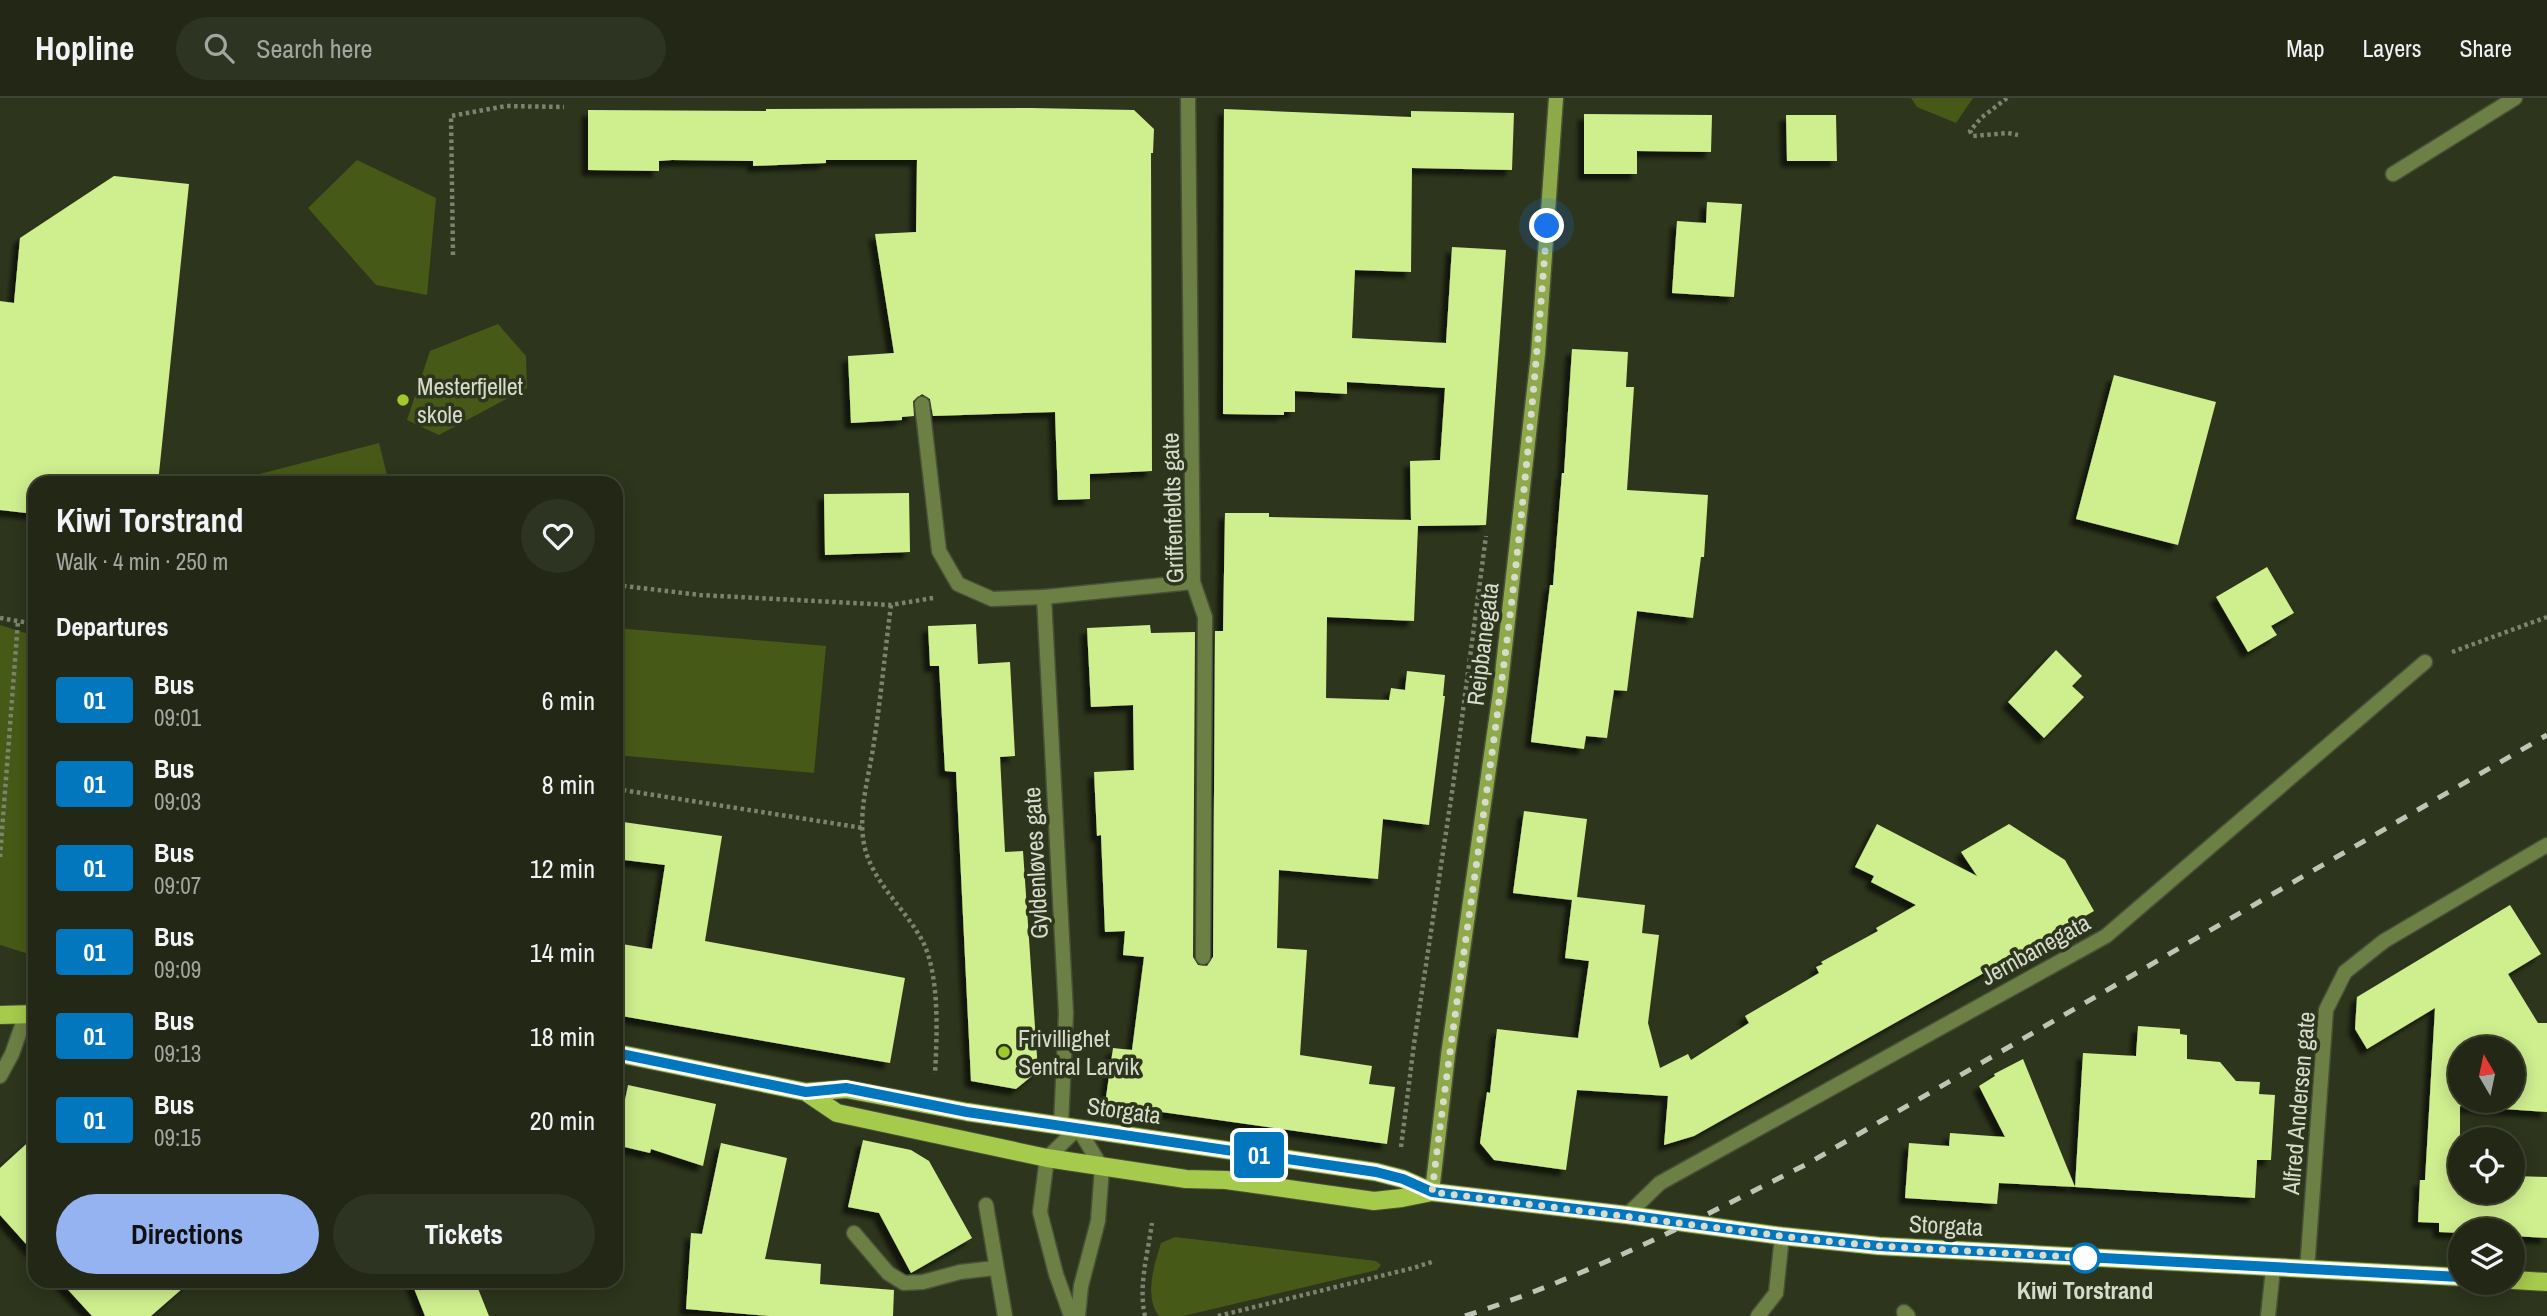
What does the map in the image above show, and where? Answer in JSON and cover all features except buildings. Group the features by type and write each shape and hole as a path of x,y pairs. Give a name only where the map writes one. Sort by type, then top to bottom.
{"main road":[{"name":"Reipbanegata","path":"1432,1192 1448,1055 1500,692 1538,354 1556,98"},
{"path":"0,1001 28,1013"},
{"path":"0,1015 28,1014"},
{"name":"Storgata","path":"623,1054 806,1092 846,1088 967,1112 1376,1172 1403,1179 1432,1192 1782,1236 1888,1247 2448,1276"},
{"name":"Storgata","path":"806,1092 837,1113 1102,1168 1186,1179 1258,1184 1374,1201 1432,1192"},
{"path":"2525,1281 2547,1282"}],"street":[{"name":"Griffenfeldts gate","path":"1188,98 1193,582 1205,617 1203,957"},
{"path":"2393,174 2515,98"},
{"path":"922,404 939,551 958,584 992,599 1044,597 1193,582"},
{"name":"Gyldenløves gate","path":"1044,597 1066,1013 1064,1100 1070,1127"},
{"name":"Jernbanegata","path":"1627,1215 1660,1183 2106,936 2425,662"},
{"name":"Alfred Andersen gate","path":"2307,1270 2326,1010 2345,972 2384,941 2547,845"},
{"path":"0,1076 28,1020"},
{"path":"1071,1316 1040,1212 1047,1157 1070,1127 1102,1168 1098,1221 1081,1286 1078,1316"},
{"path":"986,1205 1005,1316"},
{"path":"854,1233 888,1273 904,1283 923,1282 960,1272 995,1268"},
{"path":"1758,1316 1776,1293 1782,1236"},
{"path":"2269,1316 2273,1269"}],"path":[{"path":"2007,98 1981,118 1970,131 1973,136 2008,133 2018,135"},
{"path":"453,255 451,116 506,106 564,107"},
{"path":"1401,1148 1452,786 1483,540 1491,527"},
{"path":"623,586 700,595 891,605 933,598 958,584"},
{"path":"891,605 874,744 863,808 863,828 867,857 923,943 933,978 937,1024 935,1081"},
{"path":"2425,662 2547,617"},
{"path":"0,618 28,623"},
{"path":"0,857 18,621"},
{"path":"623,790 863,828"},
{"path":"1145,1316 1142,1305 1143,1280 1152,1223"},
{"path":"1218,1316 1435,1261"}],"green space":[{"path":"1911,98 1973,98 1956,123 1917,107"},
{"path":"357,160 436,198 427,295 376,285 308,208"},
{"path":"498,324 526,356 527,388 439,435 407,420 430,351"},
{"path":"379,443 387,476 252,476"},
{"path":"0,625 28,634 28,954 0,945"},
{"path":"623,629 826,646 814,773 623,756"},
{"path":"1175,1237 1376,1261 1381,1265 1377,1270 1183,1316 1159,1316 1152,1300 1153,1271 1161,1243"}],"railway":[{"path":"1465,1316 1596,1266 1807,1164 2547,735"}],"bus line":[{"name":"01","path":"623,1054 806,1092 846,1088 967,1112 1376,1172 1403,1179 1432,1192 1498,1202 1879,1246 2448,1276"}],"place":[{"name":"Mesterfjellet skole","path":"403,400"},
{"name":"Frivillighet Sentral Larvik","path":"1004,1052"},
{"name":"Kiwi Torstrand","path":"2085,1258"}],"route":[{"path":"1547,226 1538,354 1500,692 1448,1055 1432,1192 1806,1239 1879,1246 2090,1258 2085,1258"}]}
